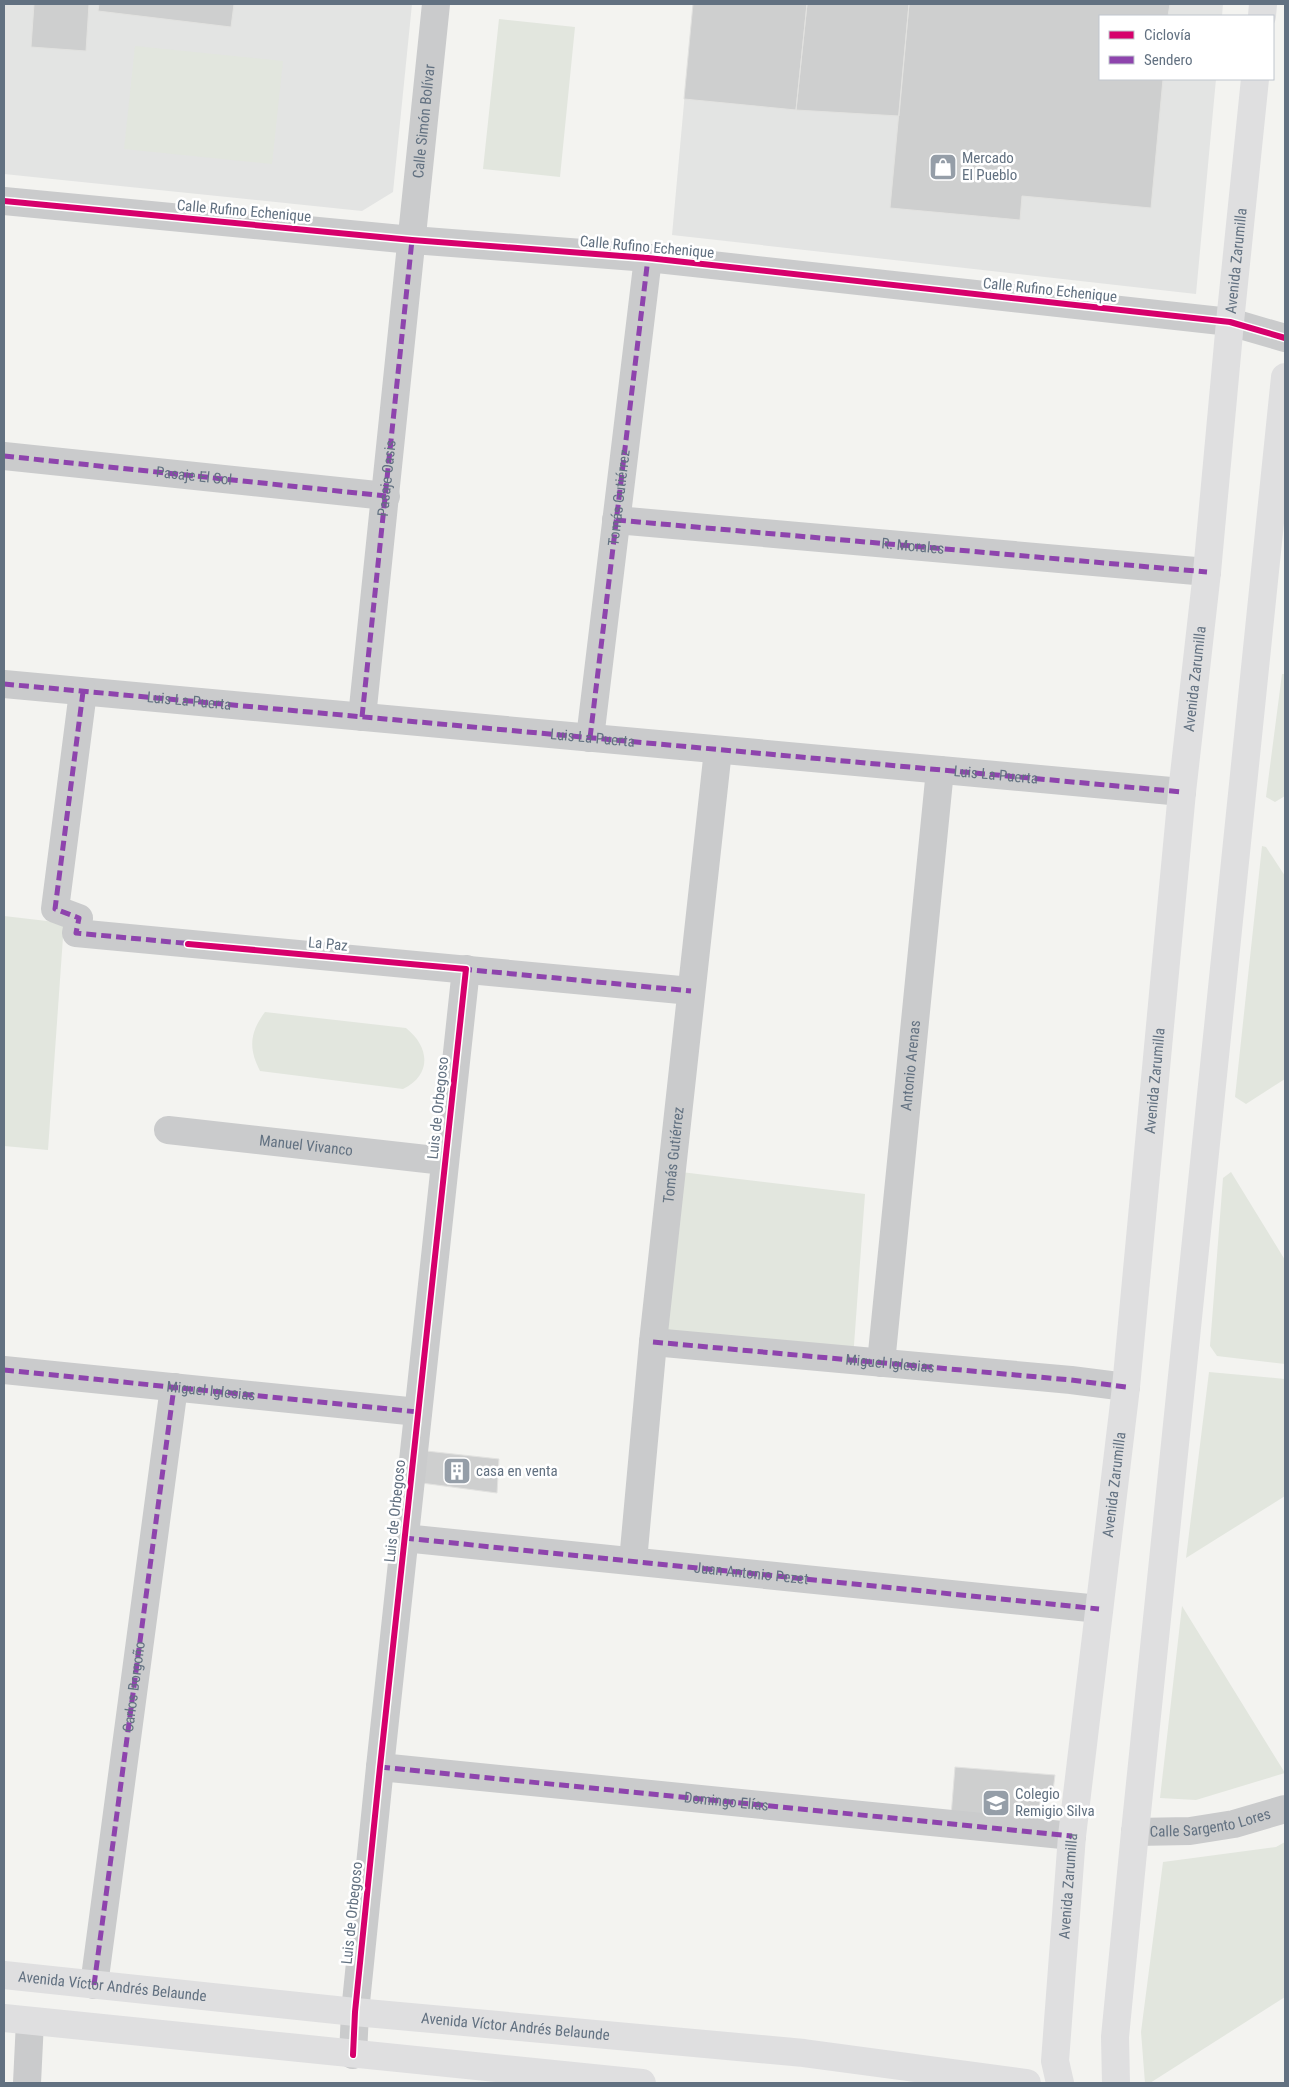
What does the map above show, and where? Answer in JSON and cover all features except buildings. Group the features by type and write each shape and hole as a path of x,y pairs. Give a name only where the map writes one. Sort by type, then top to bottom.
{"main road":[{"name":"Avenida Zarumilla","path":"1060,2083 1055,2061 1072,1836 1126,1387 1182,792 1207,572 1255,80"},
{"path":"1116,2083 1115,2037 1134,1832 1285,377"},
{"name":"Avenida Víctor Andrés Belaunde","path":"4,1975 355,2012 804,2053 1026,2083"},
{"path":"4,2018 600,2081 642,2083"}],"street":[{"name":"Calle Simón Bolívar","path":"412,240 436,4"},
{"name":"Calle Rufino Echenique","path":"4,201 412,240 648,258 1230,322 1285,338"},
{"name":"Pasaje Oasis","path":"362,717 412,240"},
{"name":"Tomás Gutiérrez","path":"590,738 648,258"},
{"name":"Pasaje El Sol","path":"4,456 386,496"},
{"name":"R. Morales","path":"616,520 1207,572"},
{"name":"Luis La Puerta","path":"4,684 1182,792"},
{"name":"La Paz","path":"83,692 54,909 79,918 76,933 691,991"},
{"name":"Tomás Gutiérrez","path":"632,1562 653,1342 718,750"},
{"name":"Antonio Arenas","path":"881,1363 940,770"},
{"name":"Luis de Orbegoso","path":"353,2055 355,2012 380,1767 466,969"},
{"name":"Manuel Vivanco","path":"168,1130 444,1161"},
{"name":"Miguel Iglesias","path":"653,1342 1071,1380 1126,1387"},
{"name":"Miguel Iglesias","path":"4,1370 418,1412"},
{"name":"Carlos Borgoño","path":"94,1985 174,1387"},
{"name":"Juan Antonio Pezet","path":"404,1538 1099,1609"},
{"name":"Domingo Elías","path":"380,1767 1072,1836"},
{"name":"Calle Sargento Lores","path":"1134,1832 1190,1831 1234,1824 1285,1809"},
{"path":"26,2083 30,2021"}],"shaded area":[{"path":"4,4 412,4 393,192 362,211 4,174"},
{"name":"Mercado El Pueblo","path":"693,4 1223,4 1222,15 1099,15 1099,80 1216,80 1196,294 672,235"},
{"path":"499,19 575,27 560,177 483,169"},
{"path":"135,46 283,61 272,164 124,149"},
{"path":"1282,674 1285,674 1285,796 1275,802 1266,797"},
{"path":"1262,846 1266,847 1285,876 1285,1079 1246,1104 1235,1097"},
{"path":"4,916 64,923 48,1150 4,1146"},
{"path":"265,1012 406,1028 420,1044 424,1060 423,1069 412,1083 403,1089 260,1071 256,1063 252,1040 256,1026"},
{"path":"681,1172 865,1194 853,1359 657,1336"},
{"path":"1231,1172 1285,1260 1285,1364 1217,1356 1210,1346 1223,1178"},
{"path":"1209,1372 1285,1379 1285,1496 1186,1558"},
{"path":"1182,1606 1285,1773 1196,1800 1160,1798"},
{"path":"1285,1842 1285,1997 1150,2083 1145,2083 1141,2032 1163,1862 1276,1847"}],"marked path":[{"path":"362,717 412,240"},
{"path":"590,738 648,258"},
{"path":"4,456 386,496"},
{"path":"616,520 1207,572"},
{"path":"4,684 1182,792"},
{"path":"83,692 55,909 79,918 76,933 193,944"},
{"path":"462,969 691,991"},
{"path":"653,1342 1071,1380 1126,1387"},
{"path":"4,1370 418,1412"},
{"path":"94,1985 174,1387"},
{"path":"404,1538 1099,1609"},
{"path":"380,1767 1072,1836"}],"cycle path":[{"path":"4,201 412,240 648,258 1230,322 1285,338"},
{"path":"188,944 466,969 380,1767 355,2012 353,2055"}],"place":[{"name":"Mercado El Pueblo","path":"943,167"},
{"name":"casa en venta","path":"457,1471"},
{"name":"Colegio Remigio Silva","path":"996,1803"}]}
